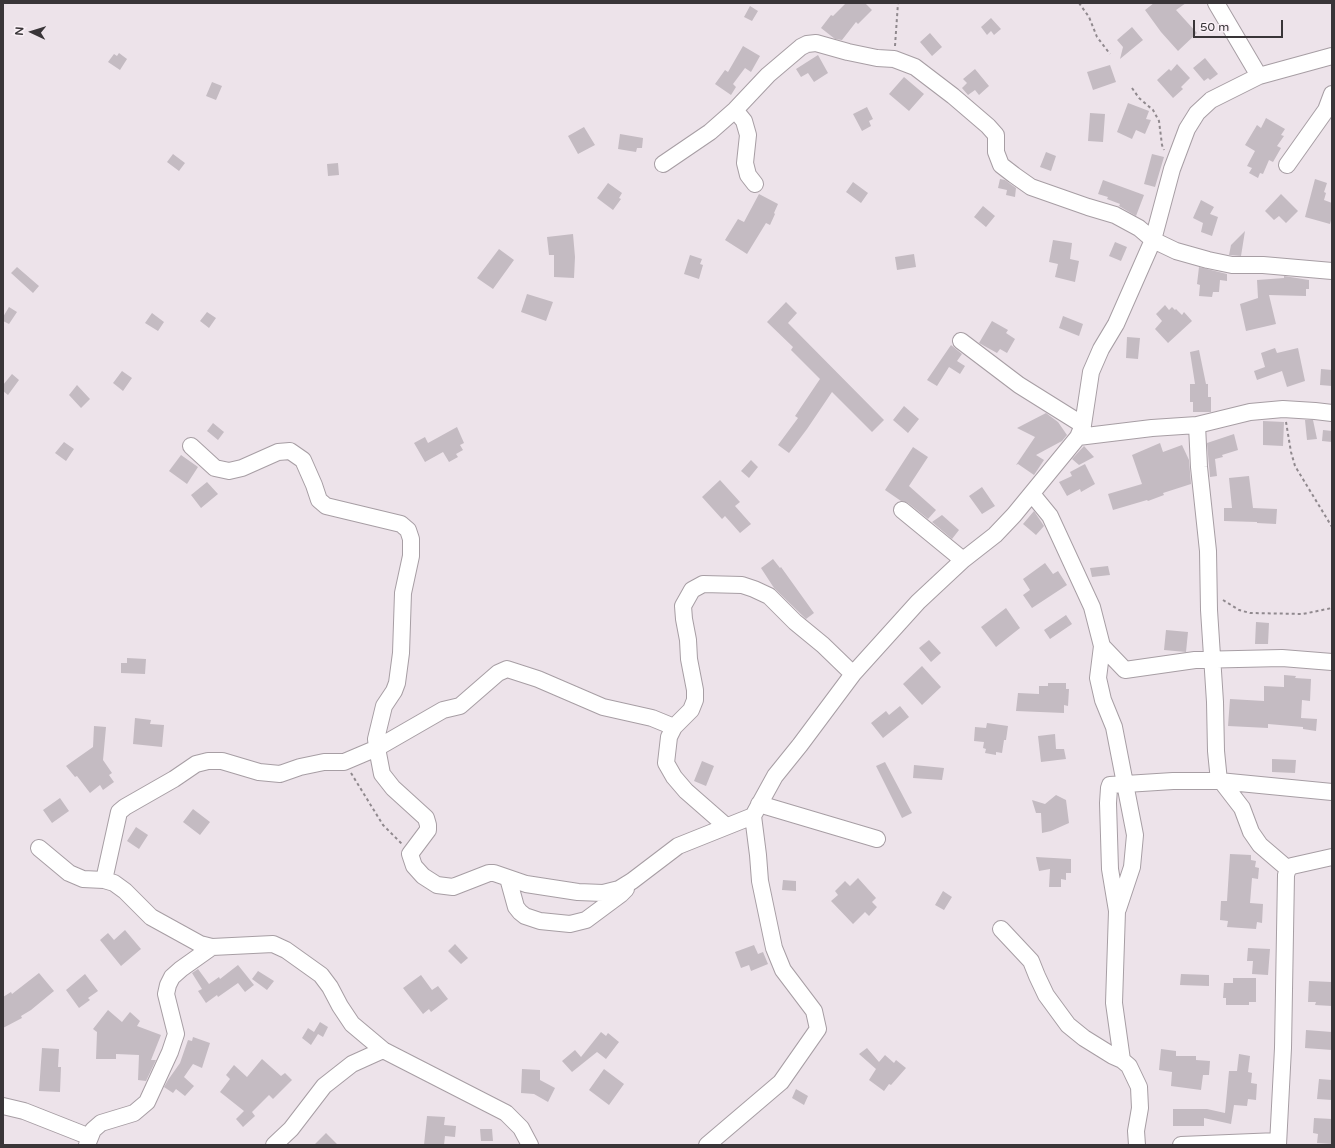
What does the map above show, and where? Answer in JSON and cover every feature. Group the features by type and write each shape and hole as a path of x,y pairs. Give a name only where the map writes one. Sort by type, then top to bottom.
{"street":[{"path":"1216,3 1259,76"},
{"path":"663,164 710,132 735,110 768,75 801,47 807,44 816,43 862,55 894,59 915,67 953,96 988,126 996,135 996,152 1001,165 1031,187 1115,215 1140,228 1153,240 1176,251 1208,260 1232,265 1263,265 1332,271"},
{"path":"707,1145 781,1082 818,1029 814,1011 783,970 774,948 760,881 756,810 775,776 853,674 918,602 963,560 994,535 1014,515 1081,431 1091,372 1101,349 1116,324 1153,240 1172,169 1187,129 1197,112 1211,100 1259,76 1332,56"},
{"path":"1288,165 1326,110 1332,94"},
{"path":"735,110 744,121 748,135 745,163 748,175 755,184"},
{"path":"961,341 1081,431 1197,425 1250,412 1283,409 1332,413"},
{"path":"1197,425 1199,467 1208,551 1208,592 1216,751 1221,782 1242,808 1251,832 1257,840 1288,869"},
{"path":"191,446 215,468 229,471 242,468 278,452 290,452 303,460 319,500 326,506 401,524 408,530 411,539 411,556 402,593 400,654 397,683 394,691 384,706 376,739 382,774 393,788 426,818 428,830 410,854 414,866 423,876 437,885 454,887 489,873 494,873 526,884 578,892 603,893 619,889 632,881 678,846 726,826 756,810 877,839"},
{"path":"1032,494 1050,516 1092,607 1102,646 1098,678 1103,700 1114,727 1135,835 1132,867 1117,911"},
{"path":"902,510 963,560"},
{"path":"726,826 686,791 674,777 666,763 669,737 674,727 691,710 695,700 695,690 689,659 683,606 692,590 703,584 742,585 769,596 795,622 823,644 853,674"},
{"path":"1102,646 1125,670"},
{"path":"1098,678 1125,670 1195,660 1282,658 1332,662"},
{"path":"104,880 119,812 124,807 174,779 196,764 208,761 222,761 259,772 280,774 300,767 324,762 344,762 377,748 443,710 460,706 498,672 507,669 538,679 603,707 652,718 674,727"},
{"path":"1122,1060 1114,1003 1117,911 1110,868 1108,803 1110,785 1173,781 1221,782 1332,792"},
{"path":"39,848 68,873 83,879 104,880 114,883 125,891 151,917 200,944 212,947 273,944 286,950 321,975 352,1024 383,1050 506,1113 522,1128 530,1145"},
{"path":"1181,1145 1278,1143 1283,1048 1286,875 1288,869 1292,866 1332,857"},
{"path":"508,878 516,907 520,912 540,921 570,924 586,920 621,894 632,881"},
{"path":"1001,929 1031,960 1046,995 1068,1025 1089,1041 1122,1060 1129,1066 1139,1087 1140,1108 1136,1131 1137,1145"},
{"path":"3,1106 24,1111 88,1141 93,1130 101,1123 134,1113 148,1102 170,1052 176,1034 166,994 172,977 212,947"},
{"path":"274,1145 291,1129 324,1086 352,1064 383,1050"}],"path":[{"path":"894,59 898,3"},
{"path":"1079,3 1089,17 1097,37 1110,54"},
{"path":"1132,88 1139,98 1153,110 1159,122 1162,145 1172,169"},
{"path":"1283,409 1296,466 1332,527"},
{"path":"1208,592 1239,610 1250,612 1303,614 1332,608"},
{"path":"344,762 383,825 410,854"}],"building":[{"path":"846,3 865,3 872,10 858,24 856,22 842,40 835,39 821,28 831,15 833,16"},
{"path":"1154,3 1186,3 1176,10 1197,33 1178,51 1161,32 1145,10"},
{"path":"750,6 758,11 752,21 744,17"},
{"path":"991,18 1001,29 994,35 991,31 987,35 981,27"},
{"path":"1132,27 1143,40 1120,59 1123,47 1117,40"},
{"path":"930,33 942,47 932,56 920,42"},
{"path":"743,46 760,56 751,72 745,68 733,84 736,87 731,95 715,84 725,70 728,72"},
{"path":"119,53 127,59 120,70 108,62 114,54 117,56"},
{"path":"818,55 828,73 814,82 808,73 801,77 796,69"},
{"path":"1205,58 1218,74 1210,80 1208,78 1204,81 1193,68"},
{"path":"1177,64 1190,78 1181,87 1183,89 1173,98 1157,80 1169,69 1171,71"},
{"path":"1110,65 1116,82 1093,90 1087,72"},
{"path":"975,69 989,86 979,95 975,90 968,95 962,88 967,83 963,79"},
{"path":"904,77 924,94 909,111 889,94"},
{"path":"212,82 222,86 216,100 206,96"},
{"path":"1128,103 1149,111 1146,119 1151,120 1145,134 1136,130 1132,139 1117,132"},
{"path":"867,107 873,119 869,121 871,126 862,131 853,114"},
{"path":"1090,113 1105,114 1103,142 1088,141"},
{"path":"1266,118 1285,129 1281,135 1284,136 1277,146 1281,148 1273,162 1269,160 1263,174 1260,173 1258,178 1249,173 1252,168 1247,166 1255,151 1245,145 1257,125 1261,128"},
{"path":"584,127 595,145 578,154 568,136"},
{"path":"620,134 643,138 642,148 637,148 636,152 618,149"},
{"path":"1046,152 1056,156 1051,171 1040,167"},
{"path":"173,154 185,163 179,171 167,162"},
{"path":"1152,154 1164,157 1155,187 1144,184"},
{"path":"338,163 339,175 328,176 327,164"},
{"path":"1000,179 1005,180 1016,188 1015,197 1006,195 1007,190 998,188"},
{"path":"1315,179 1327,183 1324,192 1326,193 1324,200 1332,203 1332,217 1330,224 1305,217"},
{"path":"1103,180 1144,195 1136,216 1119,206 1120,204 1107,199 1108,197 1098,194"},
{"path":"853,182 868,193 861,203 846,192"},
{"path":"608,183 622,193 619,198 621,199 613,210 597,198"},
{"path":"759,194 778,204 770,225 766,223 747,254 725,240 738,219 744,222"},
{"path":"1281,194 1298,211 1286,223 1279,216 1274,220 1265,211"},
{"path":"1201,200 1214,207 1210,214 1218,217 1212,236 1201,232 1203,223 1193,218"},
{"path":"983,206 995,216 986,227 974,217"},
{"path":"1245,231 1241,256 1229,255 1231,245"},
{"path":"573,234 575,257 574,278 554,277 554,255 549,255 547,237"},
{"path":"1053,240 1072,243 1070,259 1079,261 1075,282 1055,277 1058,264 1049,262"},
{"path":"1115,242 1127,247 1121,261 1109,256"},
{"path":"499,249 514,260 493,289 477,278"},
{"path":"914,254 916,267 897,270 895,257"},
{"path":"690,255 702,259 700,264 703,265 699,279 684,274"},
{"path":"17,267 39,286 33,293 11,273"},
{"path":"1199,267 1227,274 1227,281 1220,280 1219,292 1213,292 1212,297 1199,296 1200,285 1197,284"},
{"path":"1284,276 1309,280 1309,289 1306,289 1306,296 1269,295 1276,324 1246,331 1240,304 1258,298 1257,280 1284,278"},
{"path":"527,294 553,302 546,321 521,312"},
{"path":"786,302 797,313 788,323 884,420 872,432 832,392 789,453 778,445 798,418 795,416 820,379 791,350 793,347 767,322"},
{"path":"1165,305 1169,310 1172,307 1182,315 1184,312 1192,321 1168,343 1155,329 1162,321 1156,314"},
{"path":"9,307 17,312 9,324 3,321 3,317"},
{"path":"207,312 216,318 209,328 200,321"},
{"path":"152,313 164,322 158,331 145,323"},
{"path":"1063,316 1083,324 1079,336 1059,328"},
{"path":"992,321 1008,330 1006,333 1015,339 1007,353 1000,349 997,353 979,343"},
{"path":"1127,337 1140,338 1138,359 1126,358"},
{"path":"951,345 962,354 957,361 965,366 960,374 949,367 937,386 927,380"},
{"path":"1275,348 1277,353 1298,348 1305,381 1287,387 1282,371 1257,380 1254,371 1265,367 1261,353"},
{"path":"1199,350 1206,384 1208,384 1208,397 1211,397 1211,412 1193,412 1193,402 1190,402 1190,384 1195,384 1190,352"},
{"path":"1321,369 1332,370 1332,386 1320,385"},
{"path":"122,371 132,378 123,391 113,383"},
{"path":"12,374 19,380 8,395 3,391 3,385"},
{"path":"77,385 90,399 81,408 69,395"},
{"path":"904,406 919,419 908,433 893,420"},
{"path":"1046,413 1058,422 1067,435 1062,441 1036,455 1044,460 1034,475 1018,464 1016,465 1035,437 1017,428"},
{"path":"1305,420 1313,420 1317,439 1307,440"},
{"path":"1263,421 1284,422 1283,446 1263,445"},
{"path":"213,423 224,432 218,440 207,431"},
{"path":"457,427 464,443 460,445 463,450 456,454 458,457 449,462 443,452 425,462 414,443 425,437 428,443"},
{"path":"1323,430 1332,431 1332,442 1322,441"},
{"path":"1234,434 1238,450 1215,459 1217,476 1210,477 1207,443"},
{"path":"64,442 74,449 66,461 55,453"},
{"path":"1160,443 1163,452 1182,445 1189,460 1191,484 1163,493 1164,495 1148,501 1147,500 1113,510 1108,494 1142,484 1132,455"},
{"path":"1084,446 1094,457 1079,465 1072,459"},
{"path":"913,447 928,457 909,486 936,510 928,519 908,503 901,501 885,490"},
{"path":"181,455 198,467 187,484 169,471"},
{"path":"751,460 758,467 749,478 741,471"},
{"path":"1085,464 1095,484 1081,492 1080,489 1067,496 1059,482 1072,476 1070,472"},
{"path":"1249,476 1253,508 1277,509 1276,524 1224,521 1224,508 1232,508 1229,478"},
{"path":"720,480 740,502 735,506 751,524 740,533 725,516 722,519 702,497"},
{"path":"207,482 218,494 201,508 191,495"},
{"path":"982,487 995,506 982,514 969,496"},
{"path":"1034,511 1044,526 1036,535 1023,524"},
{"path":"942,515 959,530 952,539 932,522"},
{"path":"773,559 780,568 781,567 814,613 806,619 774,588 761,568"},
{"path":"1045,563 1053,574 1058,571 1067,585 1032,608 1023,595 1030,590 1023,579"},
{"path":"1108,566 1110,575 1092,577 1090,568"},
{"path":"1006,608 1020,628 996,647 981,627"},
{"path":"1066,615 1072,624 1050,639 1044,630"},
{"path":"1256,622 1269,623 1268,644 1255,644"},
{"path":"1166,630 1188,632 1186,652 1164,650"},
{"path":"929,640 941,653 931,662 919,648"},
{"path":"127,658 146,659 145,674 121,673 121,663 127,663"},
{"path":"922,666 941,687 922,705 903,684"},
{"path":"1284,675 1296,676 1295,678 1311,679 1310,701 1302,700 1301,718 1317,719 1316,731 1303,729 1303,727 1268,724 1268,728 1228,726 1230,699 1264,701 1264,686 1284,687"},
{"path":"1048,683 1066,683 1066,689 1069,689 1068,706 1064,705 1064,713 1016,711 1018,693 1039,694 1039,686 1048,686"},
{"path":"900,706 909,717 883,738 871,723 886,711 889,715"},
{"path":"135,718 151,720 150,724 164,725 162,747 133,744"},
{"path":"987,723 1008,726 1002,753 996,752 996,755 985,753 986,749 983,748 984,742 974,741 975,727 986,728"},
{"path":"94,726 106,727 103,760 112,773 109,775 114,782 103,790 100,785 90,793 77,776 75,777 66,766 93,747"},
{"path":"1055,734 1056,749 1064,749 1066,759 1041,762 1038,736"},
{"path":"1272,759 1296,760 1295,773 1272,772"},
{"path":"702,761 714,766 706,786 694,781"},
{"path":"885,762 912,813 902,818 876,766"},
{"path":"914,765 944,768 942,780 913,778"},
{"path":"1056,795 1066,800 1069,823 1051,831 1042,833 1041,813 1036,813 1032,800 1045,804"},
{"path":"60,798 69,811 52,823 43,810"},
{"path":"193,809 210,822 200,835 183,822"},
{"path":"136,827 148,835 139,849 127,841"},
{"path":"1230,854 1251,855 1251,860 1256,861 1255,867 1259,868 1258,879 1252,878 1250,903 1263,904 1262,923 1257,922 1256,929 1227,927 1228,921 1220,920 1221,901 1227,901"},
{"path":"1036,857 1071,859 1071,873 1066,873 1066,880 1061,879 1061,887 1049,887 1050,869 1039,871"},
{"path":"858,878 876,898 872,902 877,907 869,916 865,912 853,924 831,901 838,895 835,891 845,881 850,886"},
{"path":"783,880 796,881 796,891 782,890"},
{"path":"943,891 952,897 944,910 935,905"},
{"path":"125,930 141,949 121,966 100,940 108,933 114,940"},
{"path":"455,944 468,958 461,964 448,951"},
{"path":"754,945 758,954 763,952 768,964 751,971 749,965 741,968 735,952"},
{"path":"1248,948 1270,949 1268,975 1252,974 1253,961 1247,961"},
{"path":"238,965 254,985 245,992 238,983 218,997 217,995 206,1003 198,991 202,989 192,973 198,969 209,984 219,977 220,979"},
{"path":"258,971 274,981 267,990 252,979"},
{"path":"39,973 54,991 31,1010 21,1016 22,1018 3,1028 3,997 11,992 12,994"},
{"path":"85,974 98,991 88,998 90,1000 79,1008 66,990"},
{"path":"1181,974 1209,975 1209,986 1180,985"},
{"path":"421,975 432,990 438,986 448,999 431,1012 429,1009 423,1014 403,988"},
{"path":"1233,978 1256,978 1256,1002 1249,1002 1249,1005 1226,1005 1226,998 1223,998 1224,983 1233,983"},
{"path":"1309,981 1332,982 1332,1006 1315,1005 1316,1002 1308,1002"},
{"path":"108,1010 122,1022 130,1012 140,1021 137,1026 161,1035 151,1060 156,1060 146,1081 138,1080 139,1055 116,1054 116,1059 96,1059 97,1032 93,1029"},
{"path":"320,1022 328,1027 323,1037 318,1034 311,1045 302,1038 308,1028 314,1032"},
{"path":"1306,1030 1332,1032 1332,1050 1305,1048"},
{"path":"601,1032 606,1036 608,1033 619,1042 606,1059 597,1052 572,1072 562,1061 575,1050 581,1057"},
{"path":"193,1037 210,1043 202,1068 193,1064 184,1077 194,1086 185,1096 176,1089 173,1093 164,1087 180,1063 188,1040 192,1041"},
{"path":"42,1048 59,1049 58,1067 61,1067 60,1092 39,1091"},
{"path":"867,1048 879,1062 885,1055 894,1063 896,1060 906,1068 891,1085 889,1084 884,1091 869,1080 876,1069 859,1054"},
{"path":"1161,1049 1176,1051 1176,1056 1196,1056 1196,1060 1210,1061 1209,1075 1203,1075 1201,1090 1171,1086 1172,1072 1159,1070"},
{"path":"1239,1054 1250,1056 1248,1072 1252,1073 1251,1083 1257,1084 1256,1100 1248,1099 1247,1106 1234,1105 1231,1124 1204,1118 1204,1126 1173,1126 1173,1109 1207,1109 1225,1113 1229,1071 1237,1071"},
{"path":"262,1059 281,1076 285,1073 292,1080 273,1099 269,1095 252,1112 255,1116 243,1127 236,1119 244,1111 220,1092 230,1079 226,1075 234,1065 247,1077"},
{"path":"522,1069 540,1070 540,1080 555,1088 548,1102 534,1094 521,1093"},
{"path":"604,1069 624,1084 609,1105 589,1090"},
{"path":"1319,1079 1332,1080 1332,1100 1317,1099"},
{"path":"796,1089 808,1096 804,1105 792,1098"},
{"path":"427,1116 445,1117 444,1125 456,1126 455,1137 445,1136 444,1145 424,1145"},
{"path":"1314,1118 1332,1119 1332,1144 1317,1143 1318,1134 1313,1133"},
{"path":"480,1129 492,1129 493,1141 481,1141"},
{"path":"326,1133 338,1145 314,1145"}]}
